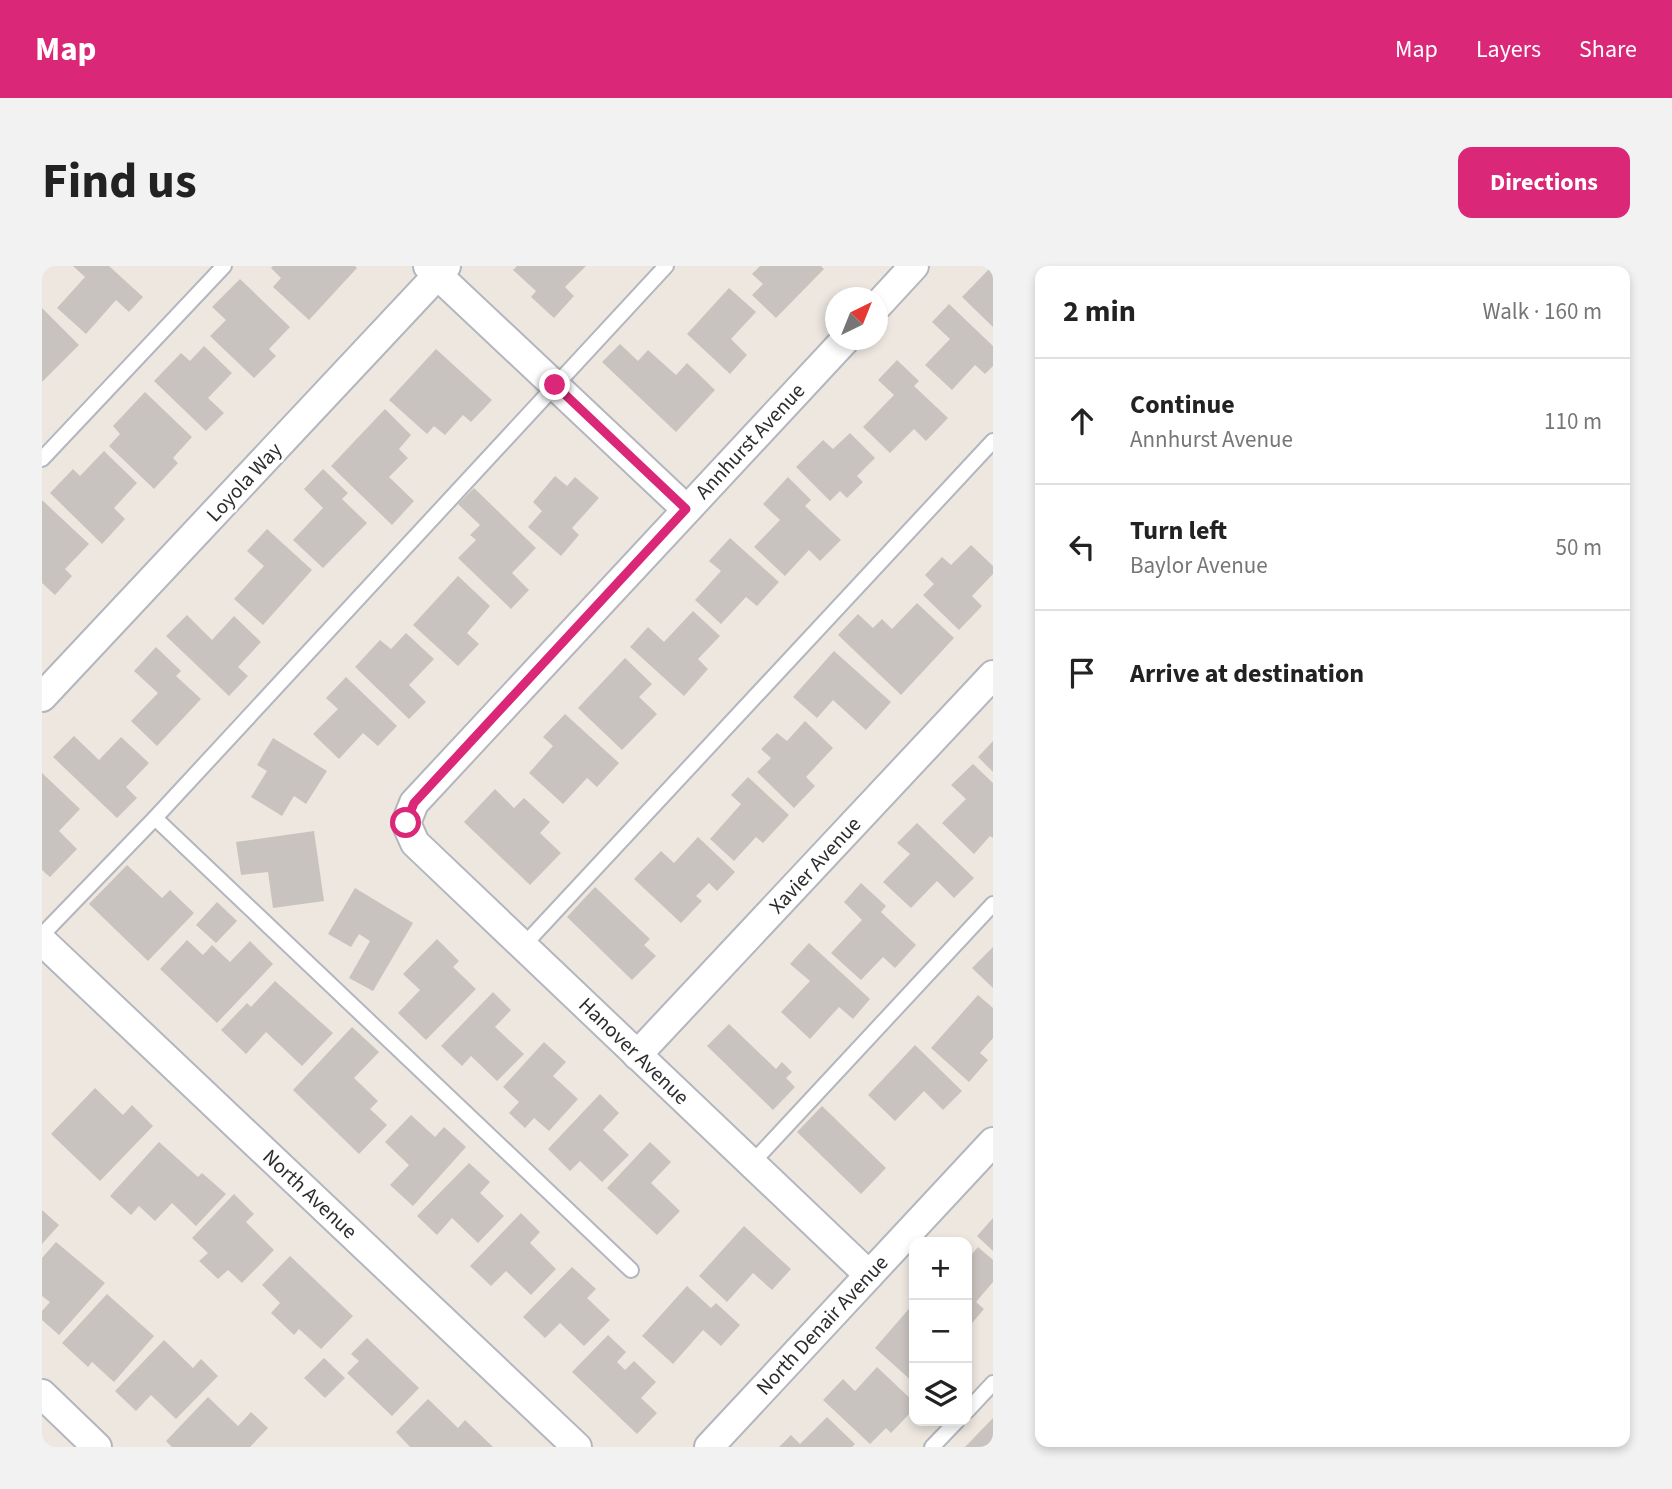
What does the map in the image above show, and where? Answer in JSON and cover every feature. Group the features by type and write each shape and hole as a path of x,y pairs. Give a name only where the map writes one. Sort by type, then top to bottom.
{"street":[{"path":"888,293 914,266"},
{"path":"437,269 686,509"},
{"name":"Loyola Way","path":"42,697 437,269"},
{"name":"Annhurst Avenue","path":"406,823 414,803 836,350"},
{"name":"Xavier Avenue","path":"637,1055 993,675"},
{"name":"Hanover Avenue","path":"406,823 415,844 869,1275"},
{"name":"North Avenue","path":"42,942 577,1447"},
{"name":"North Denair Avenue","path":"709,1447 993,1142"},
{"path":"42,1394 97,1447"}],"lane":[{"path":"42,459 224,266"},
{"path":"42,935 155,818 666,266"},
{"path":"523,946 993,441"},
{"path":"155,818 631,1270"},
{"path":"752,1163 993,904"},
{"path":"972,1406 993,1383"},
{"path":"932,1447 952,1426"}],"building":[{"path":"73,266 109,266 143,297 129,312 116,300 86,334 57,308 85,277"},
{"path":"517,266 586,266 565,287 574,296 554,318 531,297 536,291 513,270"},
{"path":"760,266 821,266 824,269 776,318 752,295 763,284 752,274"},
{"path":"993,266 993,327 962,297"},
{"path":"271,268 357,268 309,320 273,287 281,278"},
{"path":"240,279 290,327 269,349 276,356 254,378 210,336 226,320 212,307"},
{"path":"729,288 756,312 731,339 747,355 730,374 687,334"},
{"path":"949,304 993,346 993,366 985,374 975,365 952,390 925,365 950,339 932,322"},
{"path":"42,308 79,345 42,382"},
{"path":"620,344 638,361 648,350 676,375 687,363 715,390 676,432 602,362"},
{"path":"204,346 232,373 208,398 224,413 206,431 154,381 181,353 190,361"},
{"path":"436,349 492,400 471,422 463,415 445,435 434,426 427,434 389,400"},
{"path":"897,360 919,381 914,386 948,418 926,441 914,429 890,453 863,427 894,395 878,380"},
{"path":"145,392 192,437 173,458 178,463 154,489 109,446 120,434 113,426"},
{"path":"385,409 411,435 399,449 408,458 389,477 414,501 392,525 331,466"},
{"path":"850,433 875,458 857,476 863,482 847,498 840,491 830,501 796,467 823,440 833,449"},
{"path":"104,451 137,483 114,508 125,519 102,544 50,493 73,469 80,476"},
{"path":"323,469 348,493 342,499 367,523 323,568 293,540 323,508 304,489"},
{"path":"555,476 567,486 575,477 599,498 572,528 579,535 561,556 528,527 542,511 533,502"},
{"path":"788,477 811,500 805,506 841,540 820,561 809,550 785,576 754,547 780,520 763,504"},
{"path":"474,488 536,548 512,573 529,590 511,609 458,558 476,540 470,535 480,525 458,504"},
{"path":"42,500 89,544 65,569 72,576 55,595 42,583"},
{"path":"267,529 312,570 263,625 234,599 264,566 247,551"},
{"path":"730,538 779,582 757,606 746,597 721,624 695,600 721,571 709,561"},
{"path":"971,545 993,566 993,574 972,596 982,606 959,630 923,595 934,584 925,575 942,557 951,565"},
{"path":"458,576 490,606 467,633 479,644 458,666 413,625"},
{"path":"917,603 954,638 901,695 838,635 858,614 873,628 882,619 892,629"},
{"path":"693,611 720,636 698,659 708,669 684,696 630,647 648,627 664,642"},
{"path":"187,615 212,640 234,616 261,642 238,667 248,676 229,696 166,636"},
{"path":"406,633 434,659 409,685 426,702 409,719 355,667 380,640 391,649"},
{"path":"156,647 181,671 176,676 201,699 157,746 131,721 158,693 134,671"},
{"path":"834,651 891,702 866,730 833,700 817,718 793,697"},
{"path":"625,658 652,684 639,697 657,714 622,750 578,708"},
{"path":"346,677 397,726 378,746 363,733 339,759 313,734 338,709 326,698"},
{"path":"565,714 619,763 597,787 587,778 563,804 529,773 553,746 543,737"},
{"path":"805,721 833,748 806,777 815,786 794,808 757,772 771,758 761,749 777,733 787,741"},
{"path":"74,736 99,760 121,737 149,763 126,787 137,798 117,818 53,757"},
{"path":"273,738 327,771 306,804 294,796 282,816 251,797 267,771 257,765"},
{"path":"993,741 993,772 978,757"},
{"path":"973,764 993,783 993,838 990,836 974,854 942,823 966,799 951,785"},
{"path":"42,773 80,809 59,831 77,849 50,877 42,870"},
{"path":"748,777 789,815 763,843 756,837 734,861 710,839 741,804 731,795"},
{"path":"495,789 514,808 524,798 550,822 540,833 561,853 530,885 464,822"},
{"path":"917,823 974,878 954,898 937,881 911,908 883,882 910,854 897,843"},
{"path":"314,831 324,901 273,908 268,872 241,875 236,842"},
{"path":"698,837 735,872 717,891 709,883 696,896 702,901 681,923 634,879 661,851 674,863"},
{"path":"127,865 162,898 170,890 194,913 148,961 89,904"},
{"path":"861,883 886,906 881,912 916,945 895,968 883,957 861,980 831,953 862,920 844,902"},
{"path":"595,887 650,939 644,945 656,956 632,980 567,917"},
{"path":"355,888 413,923 373,991 349,978 370,941 359,934 351,947 328,934"},
{"path":"217,902 237,921 216,943 196,925"},
{"path":"437,939 459,961 453,967 476,989 426,1040 398,1013 420,990 403,974"},
{"path":"187,940 203,955 212,945 230,962 250,941 273,964 217,1023 160,969"},
{"path":"809,943 870,999 853,1019 839,1007 810,1039 781,1012 810,981 790,964"},
{"path":"993,947 993,988 972,968"},
{"path":"275,981 333,1033 302,1066 266,1032 246,1054 221,1030 247,1003 251,1007"},
{"path":"493,992 511,1010 495,1027 524,1054 497,1081 471,1056 462,1066 441,1046"},
{"path":"978,995 993,1008 993,1038 980,1053 988,1060 969,1082 931,1048"},
{"path":"729,1024 776,1069 782,1062 792,1072 786,1078 795,1087 773,1110 707,1046"},
{"path":"352,1027 379,1052 354,1078 378,1101 370,1109 387,1125 359,1154 293,1090"},
{"path":"544,1042 566,1062 553,1076 578,1099 549,1131 534,1118 525,1128 509,1113 519,1102 503,1087"},
{"path":"915,1045 962,1091 943,1110 924,1091 895,1121 868,1095"},
{"path":"95,1088 123,1115 132,1105 153,1126 100,1181 51,1134"},
{"path":"600,1094 619,1113 603,1130 629,1155 602,1182 580,1161 570,1171 548,1149"},
{"path":"822,1106 886,1168 861,1194 797,1132"},
{"path":"411,1115 435,1137 444,1127 466,1147 413,1206 390,1185 409,1165 385,1142"},
{"path":"159,1142 198,1177 202,1173 226,1194 196,1226 172,1203 155,1221 139,1206 131,1215 110,1196"},
{"path":"650,1142 671,1162 651,1183 680,1211 657,1235 607,1188"},
{"path":"469,1163 490,1182 480,1193 504,1216 478,1243 452,1218 437,1235 417,1216"},
{"path":"234,1194 254,1214 246,1222 274,1250 242,1283 228,1270 218,1279 199,1261 208,1253 192,1238"},
{"path":"42,1210 59,1225 42,1244"},
{"path":"521,1213 540,1232 530,1243 556,1269 531,1295 506,1271 491,1286 470,1266"},
{"path":"993,1218 993,1251 977,1236"},
{"path":"744,1226 791,1269 772,1290 753,1273 727,1302 699,1276"},
{"path":"56,1242 105,1283 59,1335 42,1320 42,1311 50,1302 42,1296 42,1258"},
{"path":"978,1247 993,1260 993,1282 976,1302 984,1309 972,1323 972,1300 972,1254"},
{"path":"290,1256 353,1316 321,1349 299,1329 294,1335 271,1313 280,1303 262,1285"},
{"path":"572,1267 596,1289 587,1298 610,1320 584,1346 560,1323 545,1338 523,1317"},
{"path":"687,1286 711,1308 716,1303 740,1325 721,1346 703,1330 673,1364 642,1336"},
{"path":"107,1294 154,1336 114,1382 92,1362 88,1367 62,1343"},
{"path":"909,1309 909,1379 875,1348"},
{"path":"608,1335 626,1352 617,1362 625,1370 634,1361 656,1382 641,1398 657,1413 637,1434 572,1372"},
{"path":"367,1338 419,1388 392,1416 347,1373 359,1361 351,1354"},
{"path":"164,1340 193,1368 201,1359 218,1376 176,1419 151,1395 136,1411 115,1391"},
{"path":"324,1358 345,1378 325,1398 304,1378"},
{"path":"877,1367 909,1397 909,1414 891,1433 886,1428 870,1444 823,1400 843,1379 855,1391"},
{"path":"208,1397 238,1426 251,1412 268,1428 250,1447 172,1447 166,1441"},
{"path":"428,1399 458,1428 465,1420 493,1447 410,1447 396,1432"},
{"path":"827,1417 855,1444 852,1447 779,1447 791,1435 800,1444"},
{"path":"993,1418 993,1447 965,1447"}],"route":[{"path":"406,823 408,812 414,803 686,509 555,385"}]}
